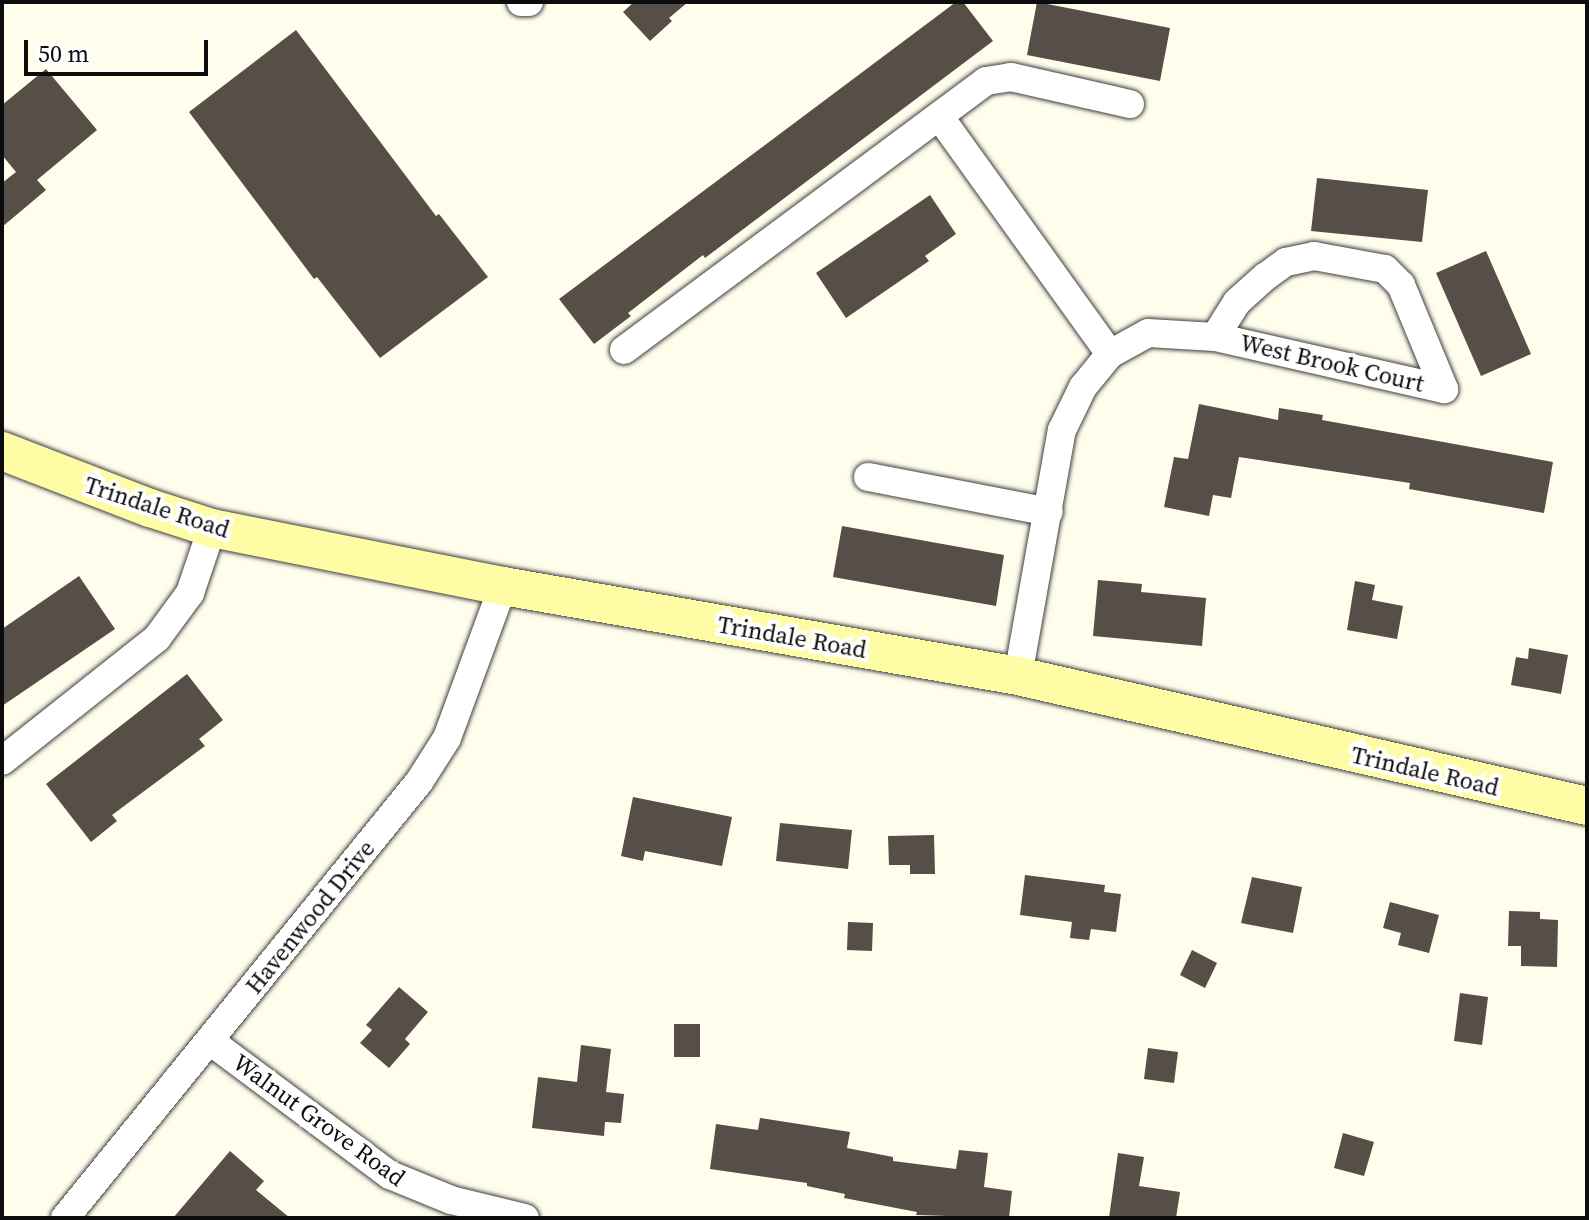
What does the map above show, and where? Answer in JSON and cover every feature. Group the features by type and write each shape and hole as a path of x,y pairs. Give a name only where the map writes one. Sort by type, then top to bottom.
{"main road":[{"name":"Trindale Road","path":"2,451 150,508 212,528 503,586 1018,676 1587,806"}],"street":[{"path":"521,2 528,2"},
{"path":"624,350 986,81 1011,77 1130,104"},
{"path":"939,116 1110,354"},
{"name":"West Brook Court","path":"1018,676 1062,430 1083,387 1110,354 1148,333 1215,337 1444,389 1401,285 1385,269 1350,261 1314,256 1286,262 1237,302 1215,337"},
{"path":"868,477 1049,512"},
{"path":"2,761 157,638 190,593 212,528"},
{"name":"Havenwood Drive","path":"65,1218 419,782 443,745 503,586"},
{"name":"Walnut Grove Road","path":"210,1041 390,1175 451,1200 525,1218"}],"building":[{"path":"634,2 688,2 669,18 672,21 650,41 623,12"},
{"path":"956,2 963,2 993,41 705,258 703,255 628,313 631,316 594,344 559,299"},
{"path":"1037,2 1170,28 1160,81 1027,55"},
{"path":"296,30 436,216 439,214 488,277 380,358 317,277 314,279 189,112"},
{"path":"46,69 97,130 37,180 46,190 2,227 2,183 16,172 2,155 2,105"},
{"path":"1317,178 1428,190 1422,242 1311,231"},
{"path":"930,195 956,234 925,256 929,261 846,318 816,273"},
{"path":"1486,251 1531,354 1481,376 1436,273"},
{"path":"1199,404 1278,420 1279,408 1323,415 1322,420 1553,462 1544,513 1409,489 1410,483 1239,457 1231,498 1213,495 1209,516 1164,507 1174,457 1188,459"},
{"path":"842,526 1004,555 996,606 833,577"},
{"path":"79,576 115,629 2,706 2,629"},
{"path":"1098,580 1142,584 1141,592 1206,598 1202,646 1093,636"},
{"path":"1355,581 1375,585 1372,600 1403,606 1397,639 1347,630"},
{"path":"1529,648 1568,655 1561,694 1511,685 1516,657 1528,659"},
{"path":"187,674 223,720 199,739 205,746 112,815 117,821 91,842 46,784"},
{"path":"633,797 732,817 722,866 645,851 643,861 621,856"},
{"path":"780,823 852,830 848,869 776,861"},
{"path":"934,835 935,874 910,874 910,865 889,865 888,836"},
{"path":"1025,875 1105,885 1104,892 1121,894 1116,932 1091,929 1089,940 1070,938 1072,922 1020,915"},
{"path":"1252,877 1302,887 1293,933 1241,923"},
{"path":"1390,902 1439,915 1429,953 1398,945 1401,933 1383,928"},
{"path":"1509,911 1540,912 1540,919 1558,920 1557,967 1521,966 1521,946 1508,946"},
{"path":"848,922 873,923 872,951 847,950"},
{"path":"1192,950 1217,963 1205,988 1180,975"},
{"path":"399,987 428,1012 405,1039 410,1044 389,1068 360,1043 372,1030 366,1025"},
{"path":"1460,993 1488,997 1482,1045 1454,1041"},
{"path":"674,1024 700,1024 700,1057 674,1057"},
{"path":"581,1045 611,1049 606,1092 624,1094 621,1123 605,1122 604,1136 532,1128 538,1077 577,1082"},
{"path":"1148,1048 1178,1052 1174,1083 1144,1079"},
{"path":"760,1118 850,1132 847,1148 893,1157 893,1161 956,1169 959,1150 988,1153 984,1187 1012,1191 1009,1218 916,1215 917,1212 844,1198 845,1194 807,1186 807,1183 710,1169 716,1124 758,1130"},
{"path":"1343,1133 1374,1142 1364,1176 1334,1168"},
{"path":"230,1151 264,1181 256,1190 290,1218 173,1218"},
{"path":"1118,1153 1144,1157 1139,1186 1180,1192 1176,1218 1109,1218"}]}
